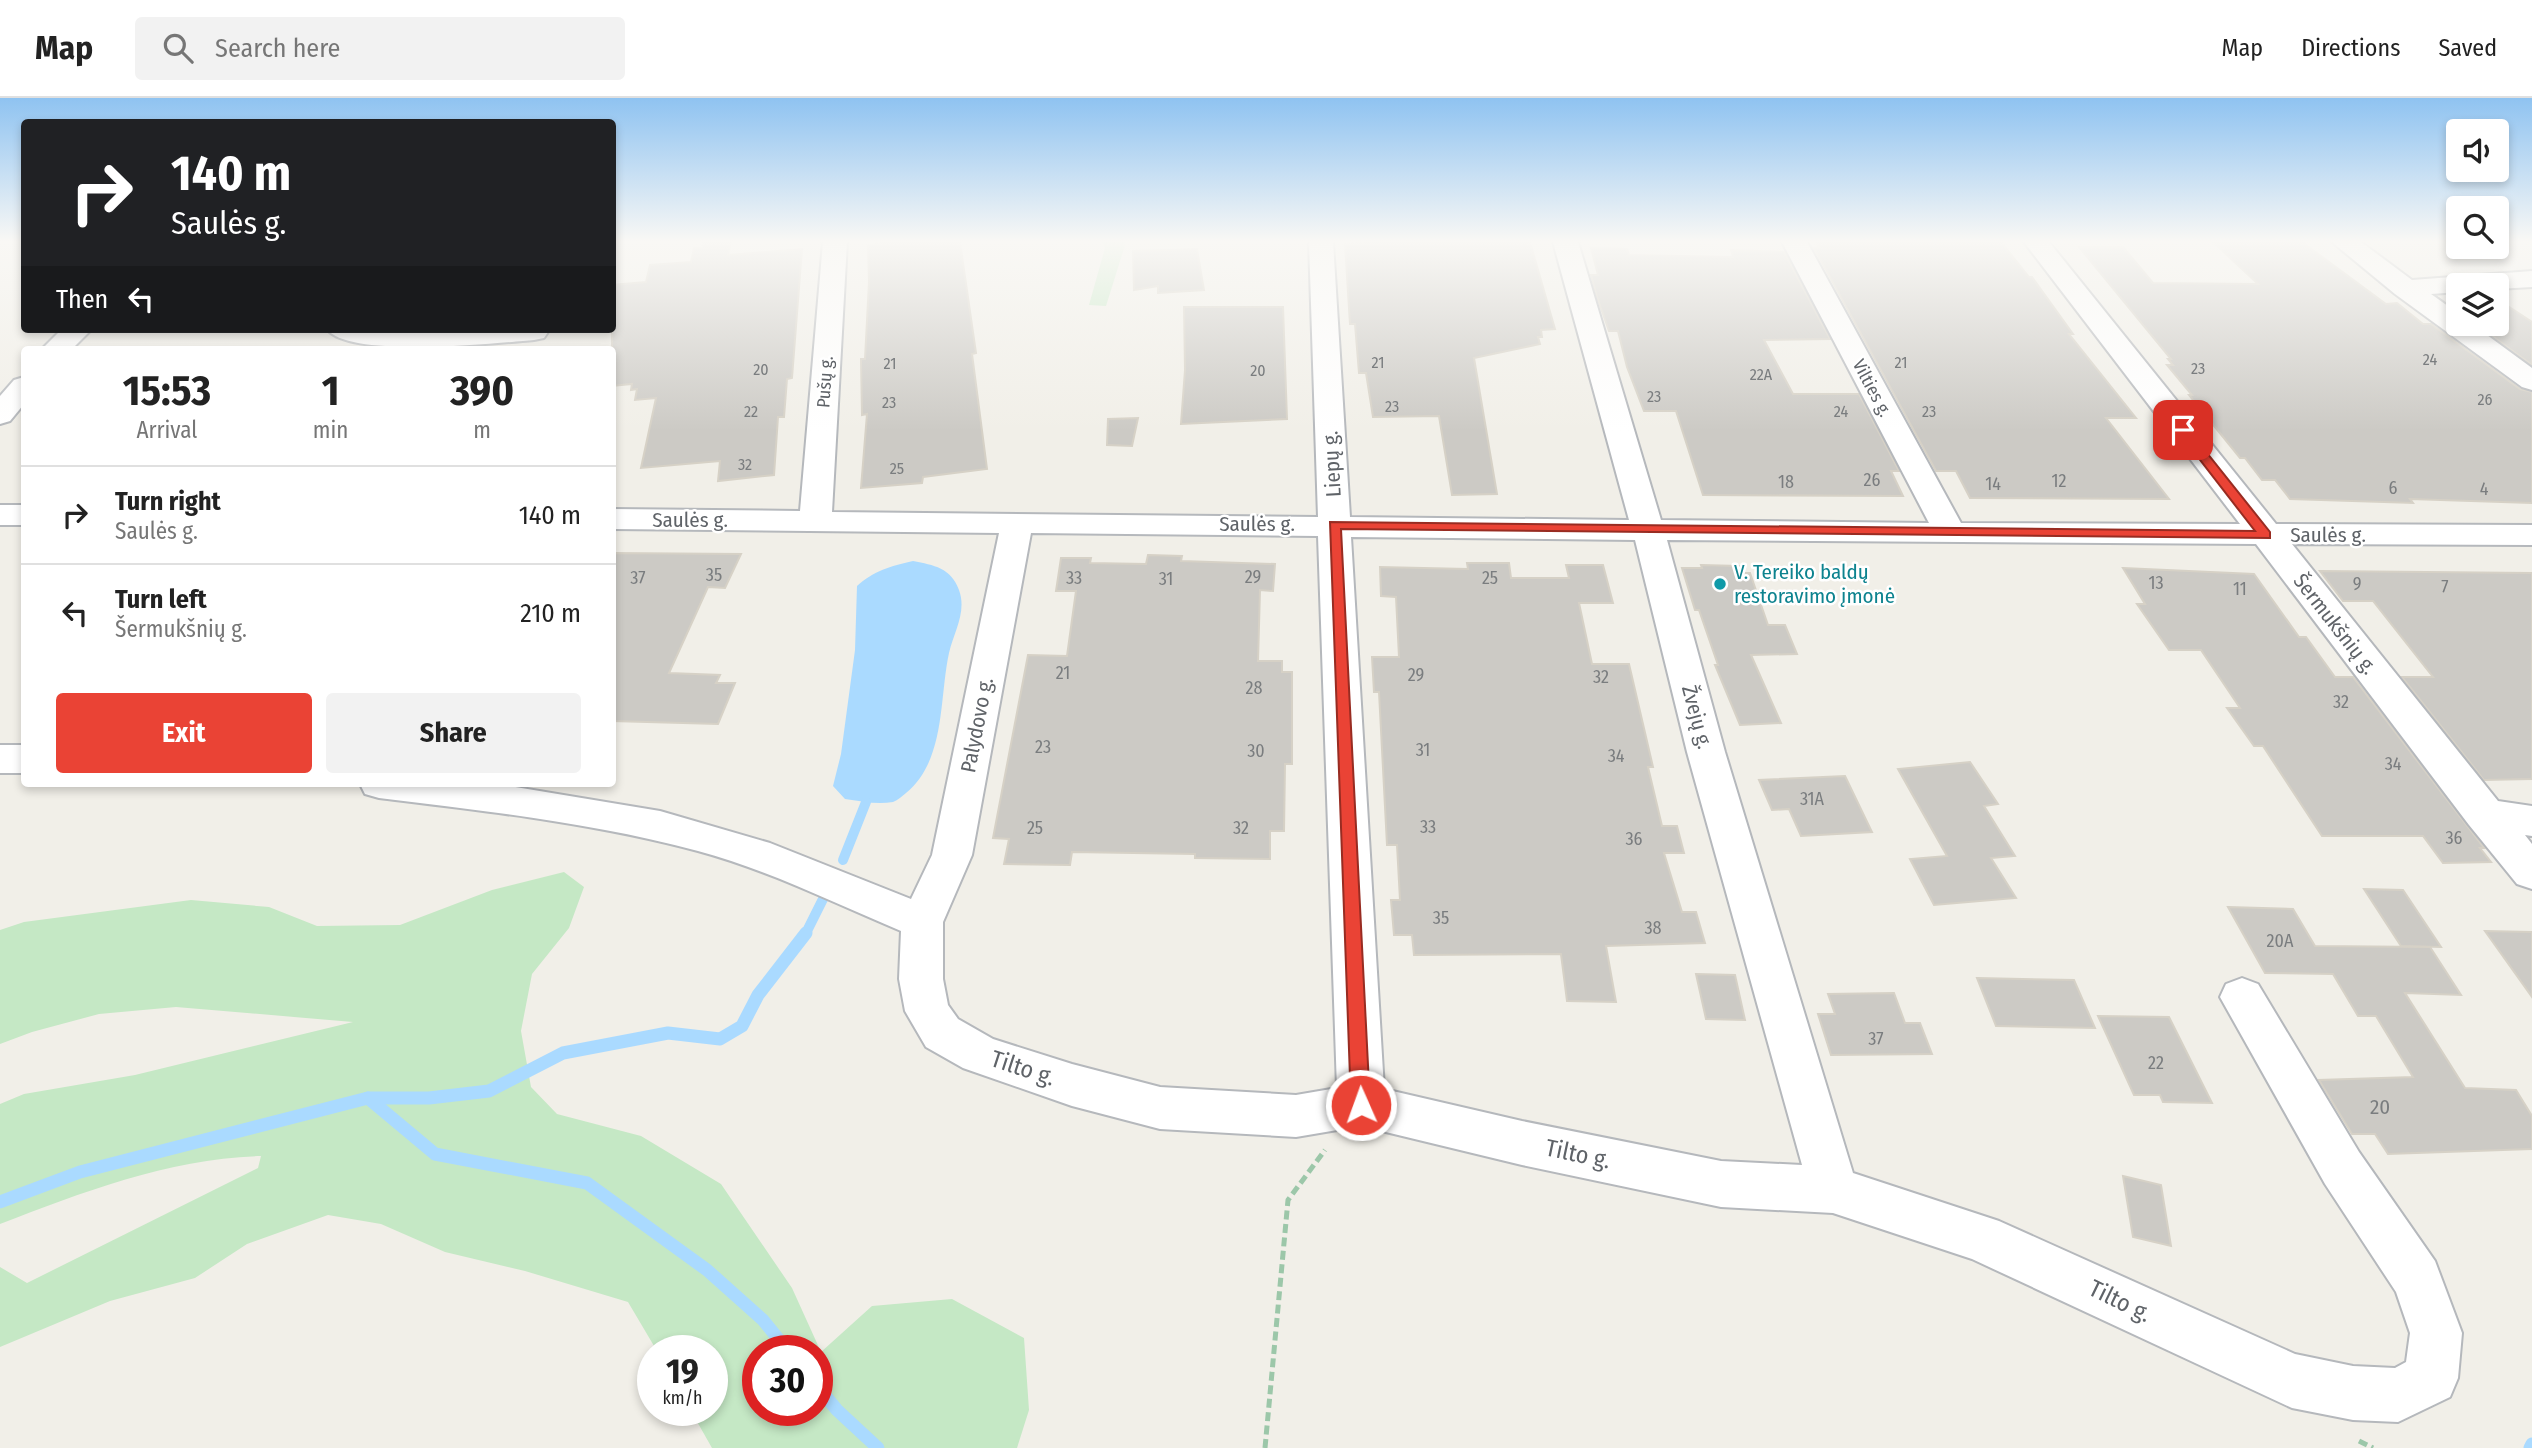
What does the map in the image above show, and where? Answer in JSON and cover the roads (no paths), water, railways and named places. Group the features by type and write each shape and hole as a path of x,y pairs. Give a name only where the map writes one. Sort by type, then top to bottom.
{"street":[{"name":"Pušų g.","path":"815,521 830,305"},
{"name":"Liepų g.","path":"1324,305 1361,1105"},
{"name":"Žvejų g.","path":"1583,305 1648,529 1710,765 1833,1190"},
{"name":"Vilties g.","path":"1828,305 1950,533"},
{"name":"Šermukšnių g.","path":"2085,305 2532,873"},
{"path":"2427,305 2532,381"},
{"path":"59,346 74,333"},
{"path":"347,333 430,338 517,333"},
{"path":"0,415 21,390"},
{"path":"0,515 21,515"},
{"name":"Saulės g.","path":"616,519 1950,533 2532,535"},
{"name":"Palydovo g.","path":"922,922 952,855 1017,522"},
{"path":"0,758 21,759"},
{"path":"402,787 577,810 698,836 783,863 922,922"},
{"path":"2483,814 2532,821"},
{"name":"Tilto g.","path":"922,922 921,979 927,1011 942,1033 979,1054 1072,1085 1160,1108 1296,1116 1361,1105 1522,1143 1721,1184 1833,1190 1981,1238 2292,1381 2353,1393 2398,1395 2431,1378 2436,1333 2417,1279 2342,1168 2242,997"}],"water":[{"path":"913,561 935,566 946,572 956,583 962,606 949,653 935,746 919,779 897,800 881,803 845,799 833,786 841,754 855,650 857,586 883,570"}],"waterway":[{"path":"843,860 866,802"},
{"path":"806,933 825,895"},
{"path":"368,1098 429,1098 489,1091 563,1053 668,1033 720,1039 742,1026 758,995 806,933"},
{"path":"0,1202 80,1172 368,1098"},
{"path":"368,1098 435,1154 587,1183 707,1270 763,1320 775,1335"},
{"path":"833,1405 878,1448"},
{"path":"2530,1448 2532,1444"}],"place":[{"name":"V. Tereiko baldų restoravimo įmonė","path":"1720,584"}]}
